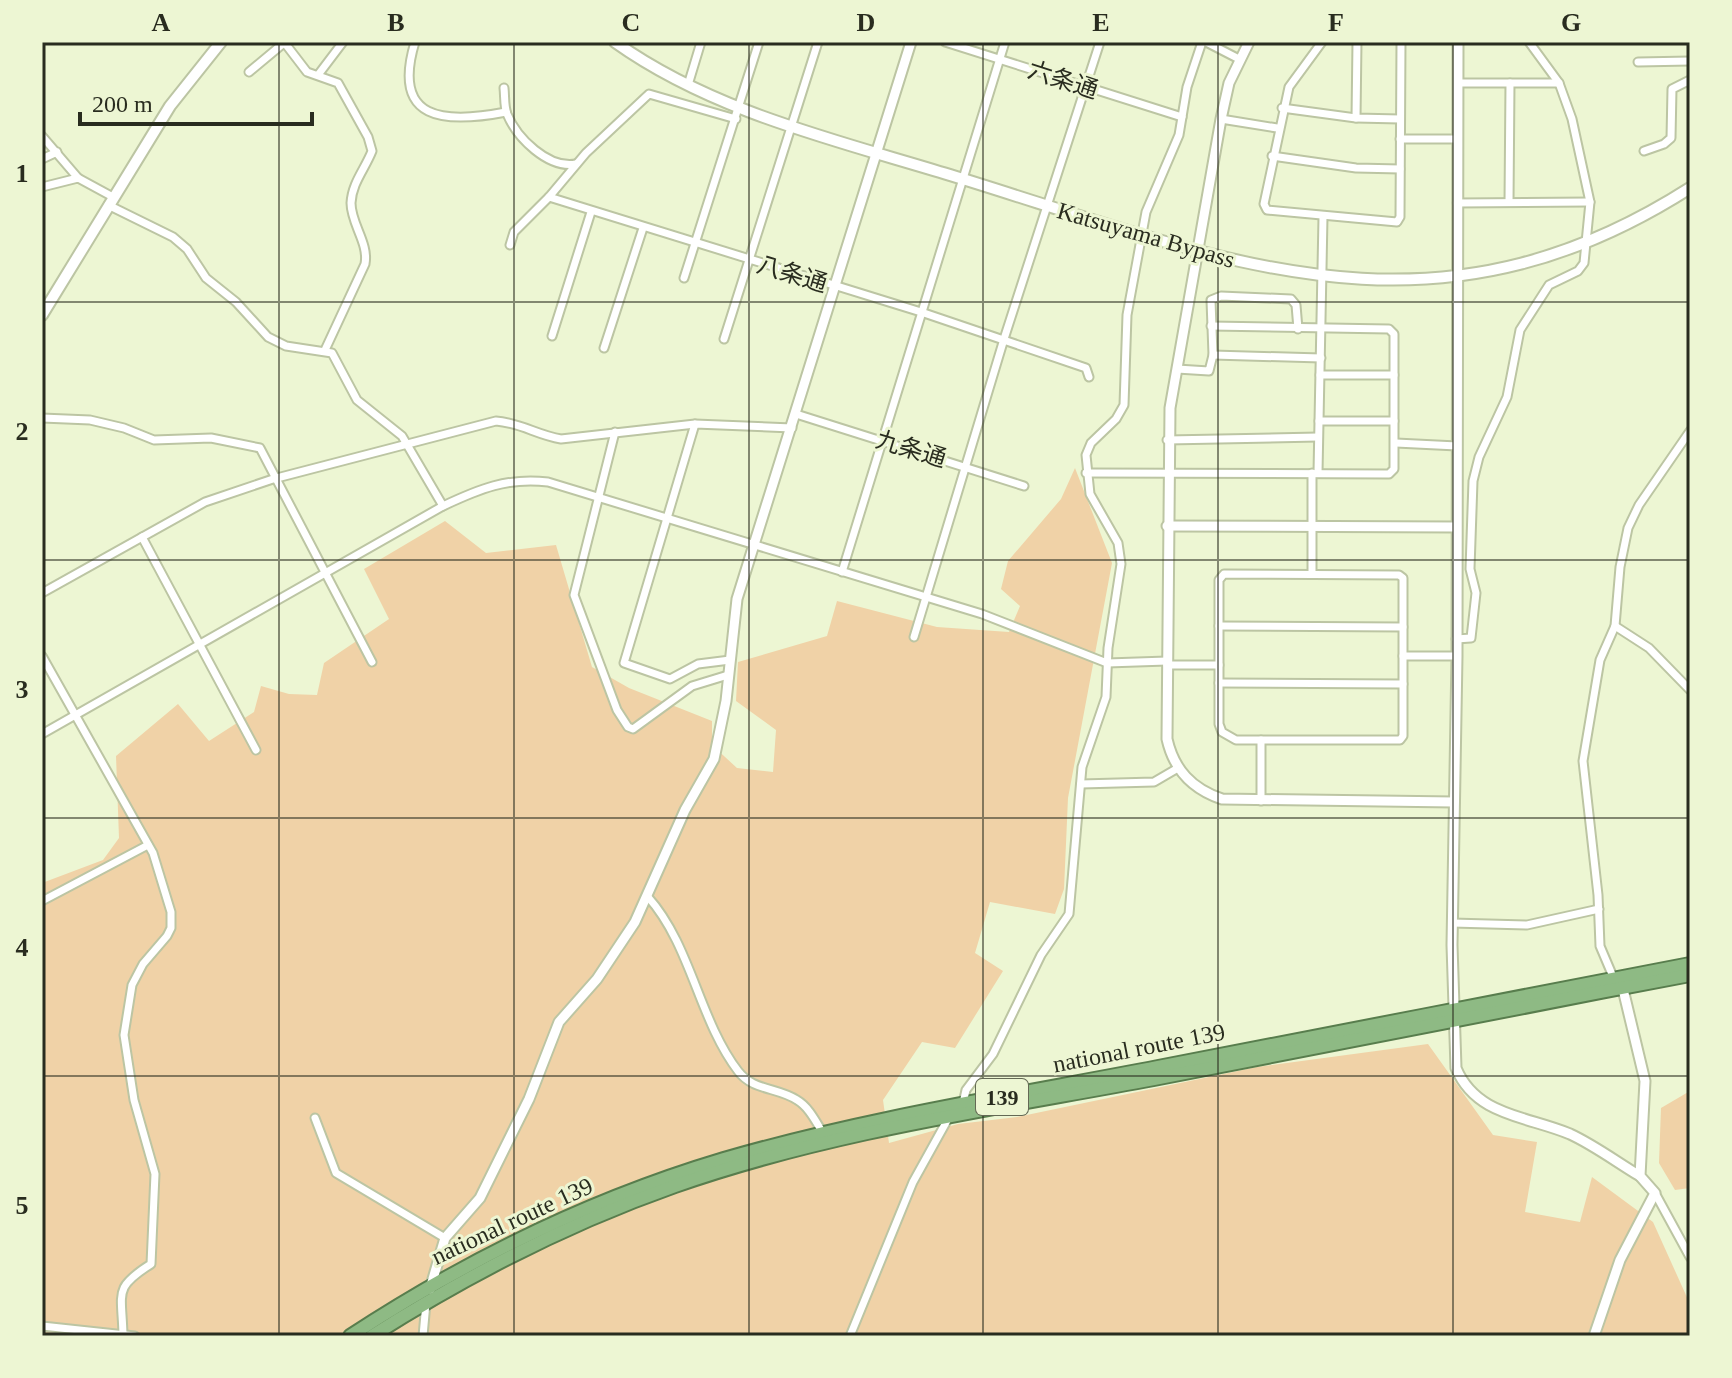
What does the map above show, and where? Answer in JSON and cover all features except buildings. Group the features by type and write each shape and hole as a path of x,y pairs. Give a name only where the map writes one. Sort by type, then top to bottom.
{"highway":[{"name":"national route 139","path":"372,1336 426,1301 534,1243 675,1186 765,1160 950,1116 1454,1015 1690,964"},
{"name":"national route 139","path":"350,1336 431,1284 530,1233 627,1193 721,1160 823,1133 963,1105 1690,975"}],"main road":[{"path":"42,315 170,106 221,42"},
{"name":"Katsuyama Bypass","path":"615,42 737,113 791,126 1196,252 1323,278 1372,281 1458,277 1586,243 1626,227 1690,188"}],"street":[{"path":"249,72 284,42 307,72 338,83 368,137 372,151 357,177 351,205 367,253 365,264 325,350"},
{"path":"318,75 343,42"},
{"path":"415,42 407,82 412,100 426,111 461,118 506,112"},
{"path":"688,85 701,42"},
{"path":"684,278 759,42"},
{"path":"724,339 818,42"},
{"path":"423,1336 426,1301 445,1238 480,1198 529,1099 559,1022 597,979 648,897 685,810 714,759 737,599 911,42"},
{"name":"六条通","path":"945,42 1182,117"},
{"path":"842,572 1005,42"},
{"path":"914,637 1004,339 1100,42"},
{"path":"850,1336 913,1182 932,1144 950,1116 963,1105 966,1090 993,1054 1041,955 1069,914 1082,767 1106,697 1107,663 1121,564 1118,543 1090,494 1086,473 1091,443 1116,419 1124,405 1126,327 1151,194 1179,135 1187,87 1204,42 1239,59"},
{"path":"1249,42 1239,59 1221,119 1196,252 1167,440 1167,739 1178,768 1203,793 1222,799 1454,802"},
{"path":"1322,42 1299,69 1282,108 1264,204 1267,210 1397,222 1401,42"},
{"path":"1356,118 1357,42"},
{"path":"1458,42 1457,656 1452,923 1456,1068 1462,1084 1488,1107 1571,1135 1640,1176 1655,1193 1690,1257"},
{"path":"1456,639 1471,638 1474,631 1476,593 1470,569 1473,481 1479,457 1507,397 1520,330 1549,285 1578,271 1584,263 1590,202 1572,119 1559,83 1529,42"},
{"path":"1638,62 1690,61"},
{"path":"1644,151 1671,138 1672,89 1690,80"},
{"path":"1458,83 1559,83"},
{"path":"1509,202 1510,83"},
{"path":"504,88 506,112 518,133 545,156 576,164"},
{"path":"510,245 514,232 576,164 649,94 737,113"},
{"path":"1282,108 1356,118 1400,119"},
{"path":"1221,119 1277,128"},
{"path":"42,136 78,178 110,201 173,237 187,249 206,278 236,302 268,337 286,346 332,353 362,406 402,436 443,506"},
{"path":"1400,139 1458,139"},
{"path":"42,159 57,152"},
{"path":"1272,156 1356,168 1400,169"},
{"path":"42,187 78,178"},
{"name":"八条通","path":"549,197 1004,339 1086,368 1089,377"},
{"path":"1457,203 1590,202"},
{"path":"552,336 591,212"},
{"path":"1312,574 1323,329 1323,217"},
{"path":"604,348 643,228"},
{"path":"1177,369 1209,371 1213,355 1211,300 1221,296 1291,299 1296,305 1298,329"},
{"path":"1086,473 1389,474 1394,469 1394,334 1389,329 1211,326"},
{"path":"1213,355 1321,358"},
{"path":"1320,375 1394,375"},
{"name":"九条通","path":"796,414 1024,486"},
{"path":"42,418 90,420 124,428 154,440 211,438 260,448 273,479 372,662"},
{"path":"42,593 205,502 273,479 496,421 519,423 544,436 561,439 695,424 792,428"},
{"path":"1319,421 1394,421"},
{"path":"695,424 624,663 670,679 698,664 730,660"},
{"path":"1640,1176 1645,1081 1625,987 1614,979 1600,946 1583,761 1600,660 1615,626 1620,567 1628,528 1639,505 1690,431"},
{"path":"615,432 574,595 617,710 628,727 637,727 692,686 728,675"},
{"path":"1167,440 1318,437"},
{"path":"1396,443 1457,446"},
{"path":"42,734 443,506 484,487 517,480 548,482 599,496 982,614 1107,663 1219,665"},
{"path":"1167,526 1456,527"},
{"path":"142,537 256,750"},
{"path":"1399,575 1403,578 1400,740 1236,740 1222,732 1219,626 1220,576 1399,575"},
{"path":"1219,626 1403,627"},
{"path":"1615,626 1649,648 1690,690"},
{"path":"42,656 148,845 161,873 171,912 171,928 143,964 132,985 125,1010 124,1035 134,1100 155,1174 155,1217 151,1264 124,1283 121,1290 123,1335"},
{"path":"1403,656 1457,656"},
{"path":"1219,683 1403,684"},
{"path":"1261,740 1261,801"},
{"path":"1081,784 1154,782 1178,768"},
{"path":"42,901 148,845"},
{"path":"648,897 669,924 693,984 737,1071 752,1085 780,1091 800,1101 823,1133"},
{"path":"1452,923 1527,925 1599,909"},
{"path":"315,1118 336,1173 445,1238"},
{"path":"1594,1336 1620,1260 1655,1193"},
{"path":"42,1326 135,1336"}],"shaded area":[{"path":"1075,468 1112,563 1068,798 1064,889 1055,914 990,902 975,953 1003,971 955,1048 922,1042 883,1100 889,1143 958,1124 1017,1117 1257,1067 1428,1044 1493,1135 1537,1142 1525,1212 1580,1222 1592,1177 1653,1222 1690,1304 1690,1336 42,1336 42,883 103,860 119,838 116,756 178,704 209,741 254,712 261,686 289,694 317,695 324,663 389,619 364,569 445,521 486,553 556,545 592,667 629,688 712,721 712,745 737,768 773,772 776,730 736,701 738,662 827,636 837,601 937,627 1009,632 1020,606 1001,589 1008,561 1061,499"},
{"path":"1690,1091 1690,1188 1675,1190 1659,1163 1661,1108"}]}
